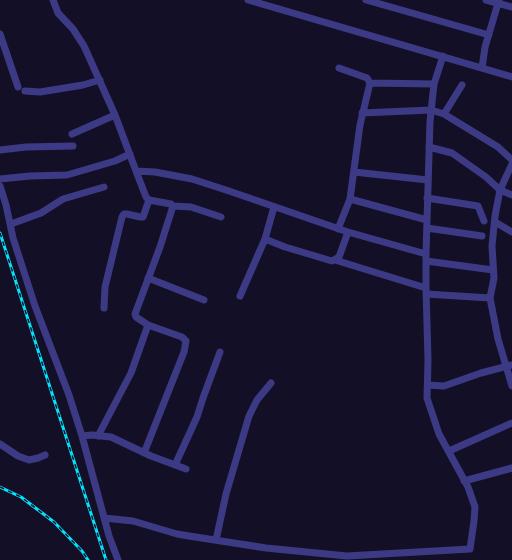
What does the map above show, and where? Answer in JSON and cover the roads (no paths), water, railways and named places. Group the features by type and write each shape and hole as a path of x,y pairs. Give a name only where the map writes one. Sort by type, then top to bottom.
{"street":[{"path":"53,0 58,12 73,29 84,46 100,80 115,115 146,198 149,200 171,204 173,206 191,208 221,217"},
{"path":"248,0 512,77"},
{"path":"366,0 489,35"},
{"path":"486,0 512,7"},
{"path":"482,68 498,2"},
{"path":"0,34 21,89 40,92 83,85 100,80"},
{"path":"104,518 133,522 177,534 266,548 347,556 470,549 475,507 464,481 439,434 427,398 428,360 426,258 429,147 434,84 443,56"},
{"path":"338,229 350,198 362,113 370,84 367,78 340,68"},
{"path":"370,84 434,84"},
{"path":"444,114 462,85"},
{"path":"362,113 431,110 444,114 498,147 512,160"},
{"path":"72,134 115,115"},
{"path":"0,150 26,147 73,146"},
{"path":"429,147 452,153 486,177 500,190 512,195"},
{"path":"0,179 67,175 115,161 130,154"},
{"path":"512,164 500,190 492,246 494,278 490,298 498,339 509,366 512,386"},
{"path":"136,171 155,172 192,179 426,258 493,270"},
{"path":"354,172 428,180"},
{"path":"0,186 11,224 13,238 35,306 69,395 82,436 104,518 118,560"},
{"path":"11,224 40,213 63,199 104,187"},
{"path":"350,198 427,220"},
{"path":"427,198 478,206 484,221"},
{"path":"104,308 105,287 122,217 124,214 127,214 143,217 149,200"},
{"path":"144,453 186,345 186,341 182,337 148,325 138,319 135,314 160,247 173,206"},
{"path":"240,296 266,239 274,207"},
{"path":"495,222 512,232"},
{"path":"427,228 482,236"},
{"path":"335,260 339,257 348,232"},
{"path":"266,239 285,247 332,261 335,260 426,291 490,298"},
{"path":"148,278 204,300"},
{"path":"98,436 131,373 148,325"},
{"path":"175,465 197,417 220,352"},
{"path":"428,385 444,386 509,366"},
{"path":"216,540 226,494 249,416 257,400 271,383"},
{"path":"449,452 512,423"},
{"path":"82,436 111,437 144,453 186,469"},
{"path":"0,444 18,456 29,460 45,456"},
{"path":"464,481 512,468"}],"railway":[{"path":"0,233 106,560"},
{"path":"0,487 21,497 54,522 82,551 88,560"}]}
